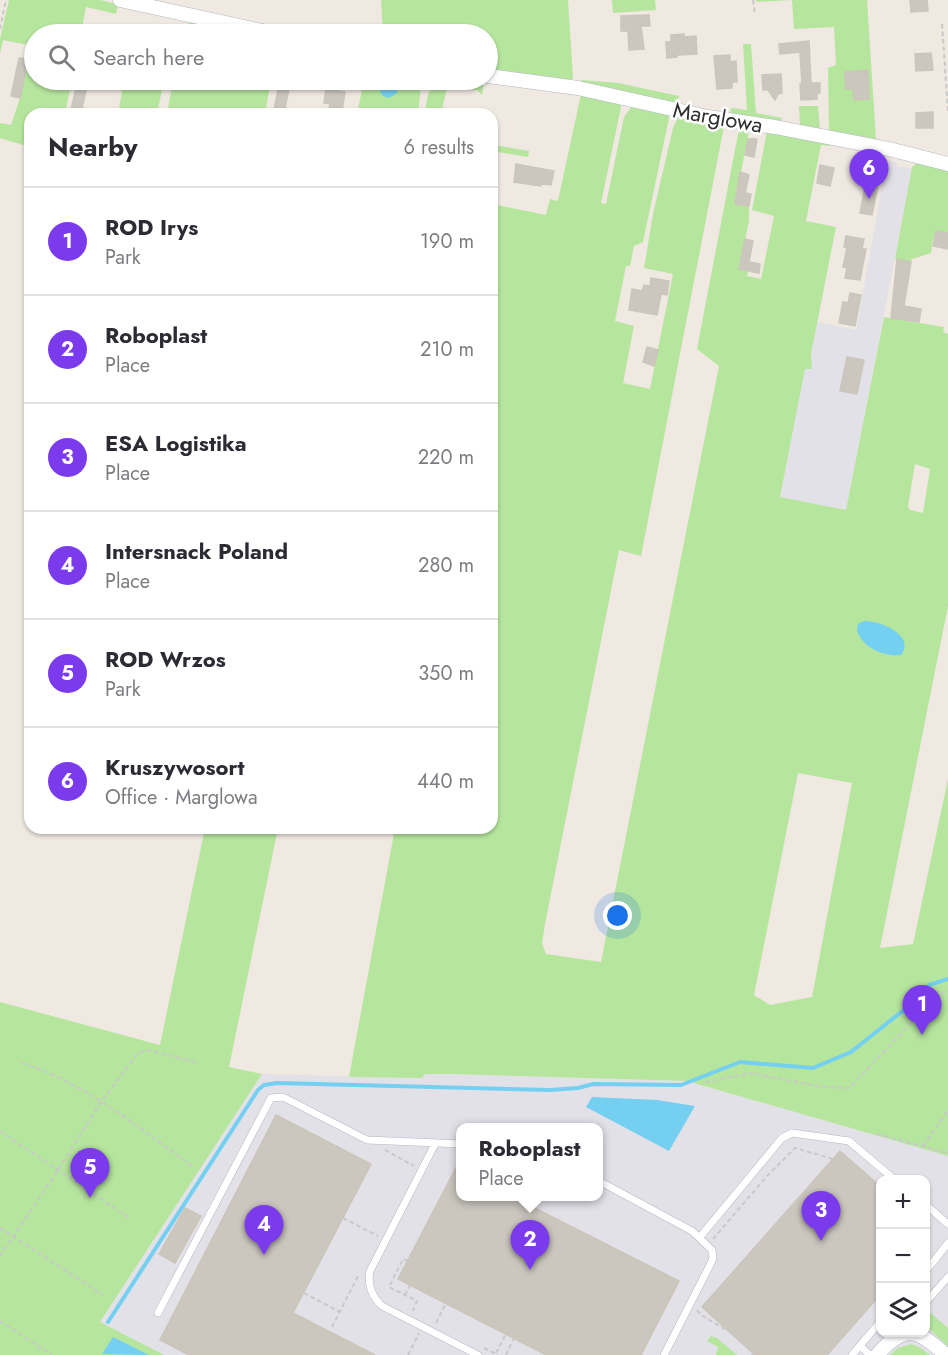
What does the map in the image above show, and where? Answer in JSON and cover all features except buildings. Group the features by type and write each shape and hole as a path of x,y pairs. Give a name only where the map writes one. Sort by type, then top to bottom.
{"street":[{"path":"120,0 230,24"},
{"name":"Marglowa","path":"498,77 578,88 708,117 775,127 948,164"},
{"path":"877,1355 895,1337"},
{"path":"924,1337 946,1355"}],"lane":[{"path":"158,1313 271,1098 287,1099 367,1140 456,1144"},
{"path":"700,1237 782,1138 792,1133 849,1141 891,1175"},
{"path":"435,1144 370,1271 369,1282 382,1306 478,1355"},
{"path":"603,1183 674,1220 700,1237 712,1250 713,1258 664,1355"},
{"path":"930,1208 948,1224"},
{"path":"930,1266 948,1243"},
{"path":"930,1297 948,1277"},
{"path":"852,1355 876,1328"},
{"path":"860,1346 870,1355"}],"path":[{"path":"0,29 6,0"},
{"path":"753,0 755,15"},
{"path":"942,24 948,111"},
{"path":"705,1082 751,1073 822,1087 849,1088 935,998 948,990"},
{"path":"0,1256 101,1102 138,1053 154,1051 198,1063"},
{"path":"22,1064 62,1078 101,1102 195,1168"},
{"path":"923,1146 948,1110"},
{"path":"0,1131 131,1219"},
{"path":"877,1134 948,1153"},
{"path":"367,1140 415,1166"},
{"path":"710,1247 714,1235 795,1148 833,1159"},
{"path":"343,1218 379,1236"},
{"path":"0,1228 103,1295"},
{"path":"408,1261 403,1258 389,1287 417,1301 412,1311 417,1313"},
{"path":"332,1327 359,1274"},
{"path":"405,1295 410,1285"},
{"path":"304,1293 340,1312"},
{"path":"690,1302 698,1306 698,1314 731,1333"},
{"path":"436,1323 446,1303"},
{"path":"0,1321 52,1355"},
{"path":"408,1355 419,1333"},
{"path":"476,1344 497,1354 506,1334"},
{"path":"506,1355 514,1338"}],"shaded area":[{"path":"887,160 896,162 897,166 912,169 846,511 780,497 805,368 812,369 811,354 817,322 856,330"},
{"path":"262,1074 422,1078 425,1074 451,1074 687,1081 948,1156 948,1355 79,1355"}],"green space":[{"path":"9,0 100,0 118,4 116,14 86,7 83,24 24,24 24,44 3,40 0,53 0,39"},
{"path":"381,0 568,0 573,78 569,81 498,73 498,24 382,24"},
{"path":"612,0 655,0 656,10 613,13"},
{"path":"756,0 792,0 757,2"},
{"path":"792,0 867,0 876,140 829,131 828,68 836,65 834,27 794,29"},
{"path":"743,44 751,44 756,113 782,118 780,123 730,116 731,108 747,110"},
{"path":"24,78 24,90 70,90 66,108 24,108 24,145 0,138 0,123 11,125"},
{"path":"582,80 618,83 679,96 677,106 582,84"},
{"path":"122,90 162,90 158,108 119,108"},
{"path":"171,90 269,90 266,108 168,108"},
{"path":"362,90 421,90 419,108 358,108"},
{"path":"446,90 442,108 426,108 430,91"},
{"path":"581,94 620,102 621,107 601,203 606,204 624,117 632,106 668,114 643,242 634,246 630,266 626,266 615,321 634,326 623,383 650,389 673,274 644,268 653,214 673,128 677,119 681,117 724,126 641,556 619,550 545,924 542,943 546,954 601,962 719,366 697,349 739,129 749,131 735,203 749,206 749,221 739,269 748,271 747,276 761,279 774,216 752,210 767,131 831,143 830,146 821,145 806,221 836,227 811,354 812,369 805,369 780,497 846,510 884,317 944,327 943,332 948,334 948,606 880,948 913,944 948,779 948,1156 687,1081 451,1074 425,1074 422,1078 349,1077 394,834 498,834 498,205 546,215 550,199 558,201","holes":["915,464 930,469 923,513 910,510 908,506","798,773 852,783 812,997 770,1005 754,995"]},
{"path":"799,106 818,106 820,129 800,126"},
{"path":"498,146 529,151 528,157 498,152"},
{"path":"917,163 948,170 948,233 933,239 931,253 912,259 911,262 895,259 912,167"},
{"path":"204,834 277,834 229,1067 262,1074 100,1322 164,1355 0,1355 0,1002 160,1045"},
{"path":"930,1313 948,1328 948,1346 930,1330"},
{"path":"711,1336 717,1338 737,1355 716,1355 718,1347 707,1341"},
{"path":"911,1344 930,1355 890,1355 898,1348"}],"water":[{"path":"380,90 398,90 397,93 389,98"},
{"path":"864,621 886,626 900,635 904,641 901,655 881,653 864,642 857,630 858,624"},
{"path":"592,1097 657,1100 695,1106 669,1151 586,1107"},
{"path":"113,1337 149,1355 102,1354"}],"waterway":[{"path":"108,1322 258,1090 264,1085 277,1083 550,1090 578,1088 593,1084 681,1085 740,1062 813,1068 851,1052 915,1001 929,985 948,979"}],"place":[{"name":"Kruszywosort","path":"869,199"},
{"name":"ROD Irys","path":"922,1035"},
{"name":"ROD Wrzos","path":"90,1198"},
{"name":"ESA Logistika","path":"821,1241"},
{"name":"Intersnack Poland","path":"264,1255"},
{"name":"Roboplast","path":"530,1270"}]}
